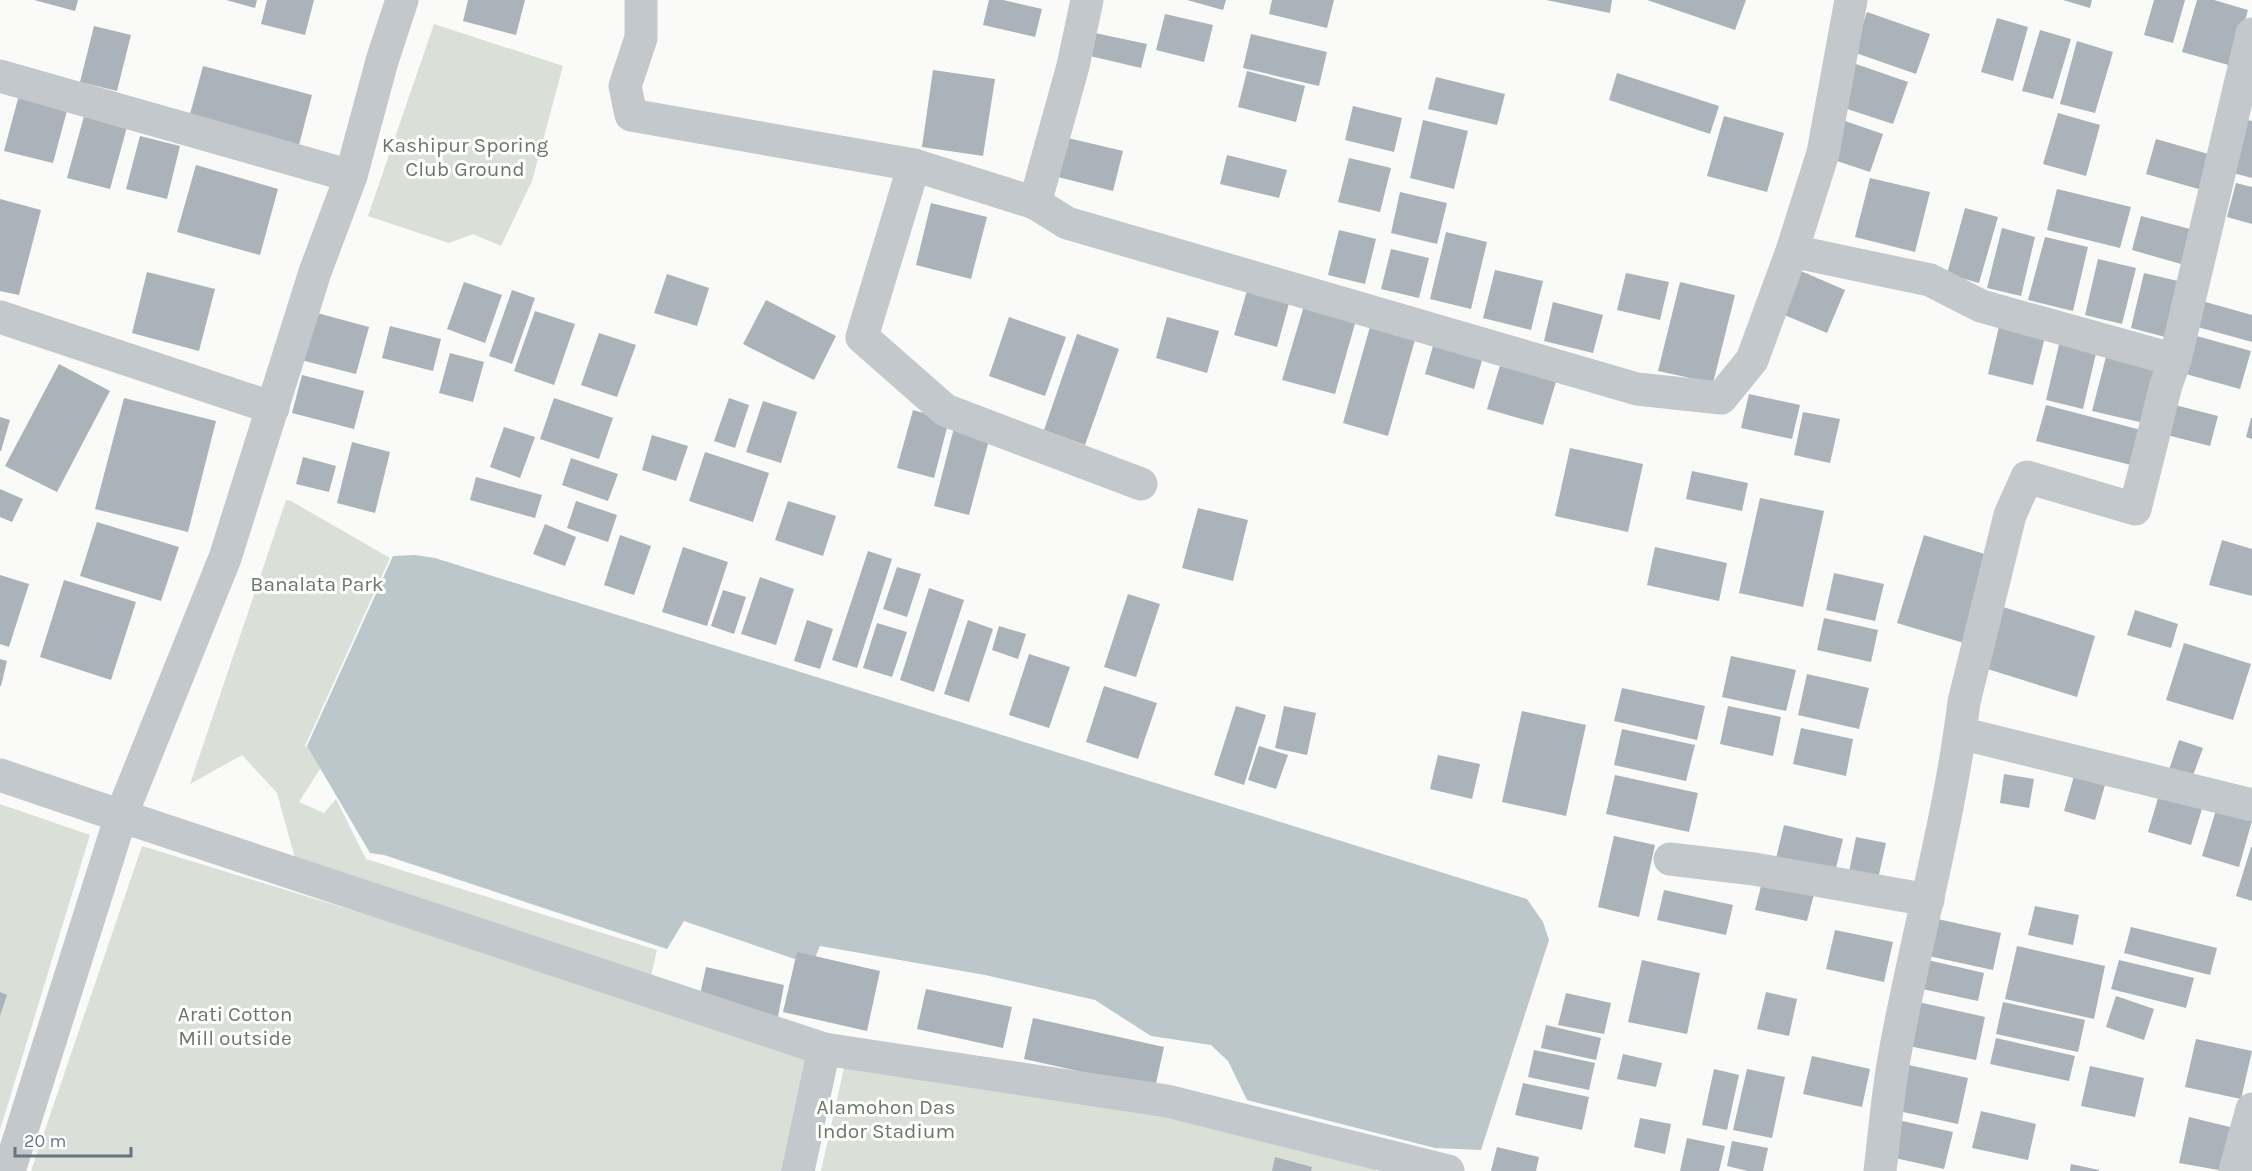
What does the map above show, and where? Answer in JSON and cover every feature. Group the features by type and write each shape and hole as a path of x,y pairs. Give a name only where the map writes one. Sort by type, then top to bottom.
{"street":[{"path":"9,1171 121,816 225,558 315,272 351,176 382,61 402,0"},
{"path":"641,0 641,38 625,86 631,115 914,165 1035,203 1067,223 1637,389 1721,398 1752,360 1792,251 1823,153 1851,0"},
{"path":"1035,203 1073,66 1087,0"},
{"path":"1880,1171 1895,1050 1928,900 1964,702 2010,515 2027,477 2135,509 2166,385 2175,360 2252,34"},
{"path":"0,76 351,176"},
{"path":"914,165 862,337 945,410 1141,484"},
{"path":"1792,251 1930,280 1981,306 2175,360"},
{"path":"0,317 273,408"},
{"path":"1960,733 2252,805"},
{"path":"0,775 824,1048 1167,1101 1448,1171"},
{"path":"1670,860 1754,869 1928,900"},
{"path":"798,1171 824,1048"},
{"path":"2235,1171 2252,1109"}],"green space":[{"name":"Kashipur Sporing Club Ground","path":"434,24 563,66 532,181 501,246 473,234 449,243 368,216"},
{"name":"Banalata Park","path":"286,500 390,558 305,746 320,752 323,764 299,802 324,813 336,799 366,859 657,950 650,980 295,858 277,793 242,755 190,784"},
{"path":"0,804 90,835 0,1130"},
{"name":"Arati Cotton Mill outside","path":"142,846 812,1051 786,1171 31,1171"},
{"name":"Alamohon Das Indor Stadium","path":"846,1059 1219,1120 1379,1160 1376,1171 821,1171"}],"shaded area":[{"path":"415,555 435,558 1527,899 1543,922 1549,940 1481,1150 1435,1148 1247,1100 1228,1061 1211,1045 1151,1036 1095,1000 985,975 820,946 812,965 684,921 667,949 384,855 370,853 307,746 393,556"}],"building":[{"path":"34,0 78,0 75,11"},
{"path":"226,0 257,0 255,8"},
{"path":"267,0 314,0 305,35 261,24"},
{"path":"468,0 525,0 516,35 463,21"},
{"path":"989,0 1003,0 1042,9 1035,37 983,25"},
{"path":"1187,0 1226,0 1223,10"},
{"path":"1272,0 1334,0 1327,28 1269,14"},
{"path":"1546,0 1612,0 1610,13"},
{"path":"1647,0 1746,0 1735,30"},
{"path":"2063,0 2092,0 2090,8"},
{"path":"2154,0 2185,0 2173,43 2144,35"},
{"path":"2197,0 2214,0 2248,10 2232,66 2182,52"},
{"path":"1867,12 1930,34 1916,74 1853,52"},
{"path":"1165,14 1213,25 1204,62 1156,50"},
{"path":"1997,18 2028,27 2013,81 1981,72"},
{"path":"94,26 131,35 117,91 80,82"},
{"path":"2040,30 2071,39 2053,99 2022,91"},
{"path":"1095,33 1147,44 1141,68 1090,56"},
{"path":"1251,34 1327,52 1319,86 1243,68"},
{"path":"2077,41 2113,52 2095,113 2060,104"},
{"path":"1853,63 1908,82 1893,124 1838,106"},
{"path":"203,66 312,95 299,145 189,118"},
{"path":"933,70 995,79 983,156 922,147"},
{"path":"1247,71 1305,86 1296,122 1238,107"},
{"path":"1617,73 1719,106 1710,134 1609,100"},
{"path":"1436,77 1505,94 1497,125 1428,109"},
{"path":"19,95 68,107 53,163 4,151"},
{"path":"1353,106 1402,118 1394,152 1345,140"},
{"path":"2058,113 2100,125 2086,176 2043,164"},
{"path":"84,116 127,127 110,189 67,178"},
{"path":"1724,116 1784,133 1767,192 1707,176"},
{"path":"1423,120 1468,131 1454,189 1410,178"},
{"path":"1842,120 1883,134 1870,172 1828,158"},
{"path":"2248,120 2252,121 2252,178 2233,173"},
{"path":"140,136 180,146 167,199 126,189"},
{"path":"1068,138 1123,151 1113,191 1058,177"},
{"path":"2156,139 2212,155 2202,190 2146,174"},
{"path":"1227,155 1287,170 1279,198 1220,184"},
{"path":"1349,158 1391,168 1380,212 1338,202"},
{"path":"196,165 278,189 260,255 177,232"},
{"path":"1870,178 1930,192 1915,252 1855,237"},
{"path":"2236,183 2252,187 2252,224 2227,217"},
{"path":"2057,189 2131,207 2120,248 2047,230"},
{"path":"1400,192 1447,203 1437,244 1391,233"},
{"path":"0,199 41,210 19,295 0,291"},
{"path":"931,203 987,217 971,279 916,265"},
{"path":"1965,208 1998,217 1979,283 1947,274"},
{"path":"2141,216 2190,229 2181,264 2132,250"},
{"path":"2002,228 2035,237 2021,296 1987,288"},
{"path":"1339,230 1376,239 1365,284 1328,275"},
{"path":"1446,232 1487,242 1471,309 1430,299"},
{"path":"2045,237 2088,247 2073,311 2028,300"},
{"path":"1391,249 1429,258 1419,298 1381,289"},
{"path":"2098,259 2136,268 2122,324 2085,315"},
{"path":"1794,268 1845,290 1827,333 1775,311"},
{"path":"1495,270 1543,281 1531,330 1483,318"},
{"path":"147,272 215,289 199,351 132,333"},
{"path":"1626,273 1669,282 1660,320 1617,310"},
{"path":"2144,273 2182,282 2169,338 2131,328"},
{"path":"667,274 709,288 697,326 654,313"},
{"path":"464,282 502,295 485,343 447,329"},
{"path":"1680,282 1735,295 1713,383 1658,371"},
{"path":"1249,284 1291,296 1277,347 1234,335"},
{"path":"512,290 535,298 512,364 489,356"},
{"path":"1306,299 1358,313 1335,394 1282,380"},
{"path":"766,300 836,336 814,380 743,344"},
{"path":"2202,301 2252,315 2252,342 2194,326"},
{"path":"1553,302 1603,315 1593,353 1544,341"},
{"path":"306,310 369,327 356,374 293,358"},
{"path":"535,311 575,324 554,385 514,371"},
{"path":"1009,317 1066,337 1045,396 989,376"},
{"path":"1167,317 1219,331 1207,373 1156,358"},
{"path":"2000,322 2046,333 2033,385 1988,374"},
{"path":"1371,323 1416,336 1388,436 1343,423"},
{"path":"390,326 441,339 433,371 382,358"},
{"path":"1437,332 1486,346 1474,389 1425,374"},
{"path":"599,333 636,345 617,397 581,385"},
{"path":"1077,334 1119,349 1085,445 1044,430"},
{"path":"2193,335 2251,351 2240,389 2182,373"},
{"path":"2061,336 2098,345 2083,409 2046,400"},
{"path":"450,353 484,362 473,402 439,393"},
{"path":"2107,353 2159,366 2144,423 2092,411"},
{"path":"1502,359 1558,375 1543,425 1487,409"},
{"path":"59,364 110,391 57,492 5,466"},
{"path":"302,375 364,391 354,429 292,413"},
{"path":"1749,394 1800,405 1792,439 1741,428"},
{"path":"124,398 216,421 188,532 95,509"},
{"path":"554,398 613,418 599,459 540,439"},
{"path":"729,398 749,405 735,448 714,441"},
{"path":"763,401 797,412 781,463 746,452"},
{"path":"2046,405 2141,430 2131,465 2036,441"},
{"path":"2175,405 2218,416 2210,446 2167,435"},
{"path":"913,410 949,420 934,478 897,468"},
{"path":"1803,412 1840,419 1830,463 1794,455"},
{"path":"0,417 10,420 1,451 0,451"},
{"path":"2252,418 2252,439 2246,437"},
{"path":"956,420 992,429 969,515 934,506"},
{"path":"504,427 535,437 520,478 490,467"},
{"path":"652,435 688,446 676,481 642,470"},
{"path":"352,442 390,452 375,513 337,503"},
{"path":"1570,448 1643,464 1628,532 1555,516"},
{"path":"705,452 769,473 753,522 689,501"},
{"path":"303,457 336,466 329,492 296,484"},
{"path":"571,458 618,474 608,501 562,485"},
{"path":"1692,471 1748,483 1742,511 1686,499"},
{"path":"476,477 542,495 535,518 470,500"},
{"path":"0,489 23,499 12,522 0,517"},
{"path":"1760,498 1824,511 1803,607 1739,593"},
{"path":"576,501 617,515 608,542 567,528"},
{"path":"788,501 836,516 823,556 775,540"},
{"path":"1198,508 1248,520 1233,581 1182,568"},
{"path":"97,522 179,547 161,601 80,576"},
{"path":"545,524 576,537 565,566 533,554"},
{"path":"620,535 651,546 634,595 604,585"},
{"path":"1924,535 1991,556 1964,643 1897,623"},
{"path":"2222,540 2252,549 2252,596 2209,585"},
{"path":"683,547 728,562 707,626 662,612"},
{"path":"1655,547 1727,563 1719,601 1647,585"},
{"path":"868,551 892,559 857,668 832,660"},
{"path":"897,567 921,574 907,617 883,609"},
{"path":"1834,573 1884,584 1875,621 1826,610"},
{"path":"0,575 29,584 9,647 0,644"},
{"path":"760,577 794,589 776,645 741,634"},
{"path":"64,580 136,602 111,680 40,657"},
{"path":"929,588 964,600 934,692 900,680"},
{"path":"723,590 746,597 734,634 711,626"},
{"path":"1128,594 1160,604 1136,677 1104,667"},
{"path":"2000,606 2095,636 2077,697 1981,667"},
{"path":"2135,610 2178,624 2171,648 2127,635"},
{"path":"1824,618 1878,630 1871,662 1817,650"},
{"path":"807,620 833,629 820,669 794,661"},
{"path":"968,620 993,629 969,702 944,694"},
{"path":"877,623 907,632 892,677 863,668"},
{"path":"999,626 1026,634 1018,659 992,650"},
{"path":"2184,643 2251,664 2233,720 2166,700"},
{"path":"1029,654 1070,667 1049,728 1009,715"},
{"path":"1731,656 1796,670 1786,711 1722,697"},
{"path":"0,659 7,661 1,686 0,686"},
{"path":"1807,674 1869,688 1859,729 1798,715"},
{"path":"1104,686 1157,703 1138,759 1086,742"},
{"path":"1622,688 1705,706 1697,740 1614,721"},
{"path":"1236,706 1266,715 1244,785 1214,775"},
{"path":"1284,706 1316,713 1307,755 1275,748"},
{"path":"1728,706 1781,717 1773,756 1720,744"},
{"path":"1522,711 1586,725 1566,816 1502,802"},
{"path":"1801,728 1853,739 1846,776 1793,764"},
{"path":"1622,729 1695,745 1686,781 1614,765"},
{"path":"2179,740 2203,748 2191,781 2168,773"},
{"path":"1259,746 1288,755 1276,789 1248,780"},
{"path":"1438,755 1480,764 1472,799 1430,789"},
{"path":"2076,769 2107,778 2095,820 2064,811"},
{"path":"2004,774 2034,779 2029,808 2000,803"},
{"path":"1615,775 1698,793 1689,832 1606,814"},
{"path":"2159,795 2202,809 2191,845 2148,832"},
{"path":"2216,810 2252,821 2239,867 2202,856"},
{"path":"1784,825 1843,839 1834,876 1775,863"},
{"path":"1614,836 1655,845 1639,917 1598,907"},
{"path":"1856,837 1886,843 1878,879 1849,872"},
{"path":"2252,847 2252,901 2236,896"},
{"path":"1762,882 1814,894 1807,921 1755,910"},
{"path":"1664,890 1733,905 1726,935 1657,920"},
{"path":"2035,906 2079,915 2073,945 2028,935"},
{"path":"1933,918 2001,933 1993,970 1924,955"},
{"path":"2131,927 2217,948 2210,975 2124,953"},
{"path":"1835,930 1893,942 1884,982 1826,969"},
{"path":"2017,946 2105,966 2094,1019 2005,999"},
{"path":"797,952 880,971 867,1031 783,1012"},
{"path":"1919,958 1984,973 1978,1001 1913,987"},
{"path":"1642,960 1700,973 1687,1034 1628,1022"},
{"path":"2119,960 2194,978 2186,1008 2111,989"},
{"path":"706,967 784,985 777,1022 698,1004"},
{"path":"926,989 1012,1007 1003,1048 917,1029"},
{"path":"0,992 7,995 0,1016"},
{"path":"1766,992 1797,999 1789,1036 1757,1029"},
{"path":"1566,993 1611,1003 1604,1034 1558,1025"},
{"path":"2116,996 2154,1009 2144,1040 2106,1027"},
{"path":"1914,1001 1985,1017 1976,1060 1904,1045"},
{"path":"2003,1002 2085,1020 2078,1052 1996,1034"},
{"path":"1033,1018 1164,1047 1155,1088 1024,1059"},
{"path":"1546,1025 1601,1038 1596,1060 1541,1048"},
{"path":"1996,1038 2075,1056 2069,1081 1990,1064"},
{"path":"2196,1039 2252,1051 2241,1099 2185,1087"},
{"path":"1534,1050 1595,1063 1589,1090 1528,1077"},
{"path":"1623,1054 1662,1063 1656,1087 1617,1079"},
{"path":"1812,1056 1870,1069 1862,1107 1803,1094"},
{"path":"1904,1064 1968,1078 1958,1124 1894,1110"},
{"path":"2090,1066 2144,1078 2135,1117 2081,1106"},
{"path":"1714,1069 1739,1075 1727,1130 1702,1125"},
{"path":"1747,1069 1785,1077 1772,1138 1733,1130"},
{"path":"1523,1083 1589,1097 1582,1130 1515,1115"},
{"path":"1981,1111 2036,1124 2028,1160 1972,1148"},
{"path":"2189,1117 2234,1128 2224,1171 2179,1163"},
{"path":"1640,1118 1671,1124 1665,1154 1634,1147"},
{"path":"1893,1119 1953,1132 1944,1169 1886,1156"},
{"path":"1687,1138 1725,1146 1719,1171 1680,1171"},
{"path":"1732,1141 1768,1148 1763,1171 1748,1171 1727,1166"},
{"path":"1497,1147 1539,1157 1536,1171 1491,1171"},
{"path":"1275,1157 1312,1167 1311,1171 1272,1171"},
{"path":"2071,1164 2099,1170 2099,1171 2070,1171"}]}
